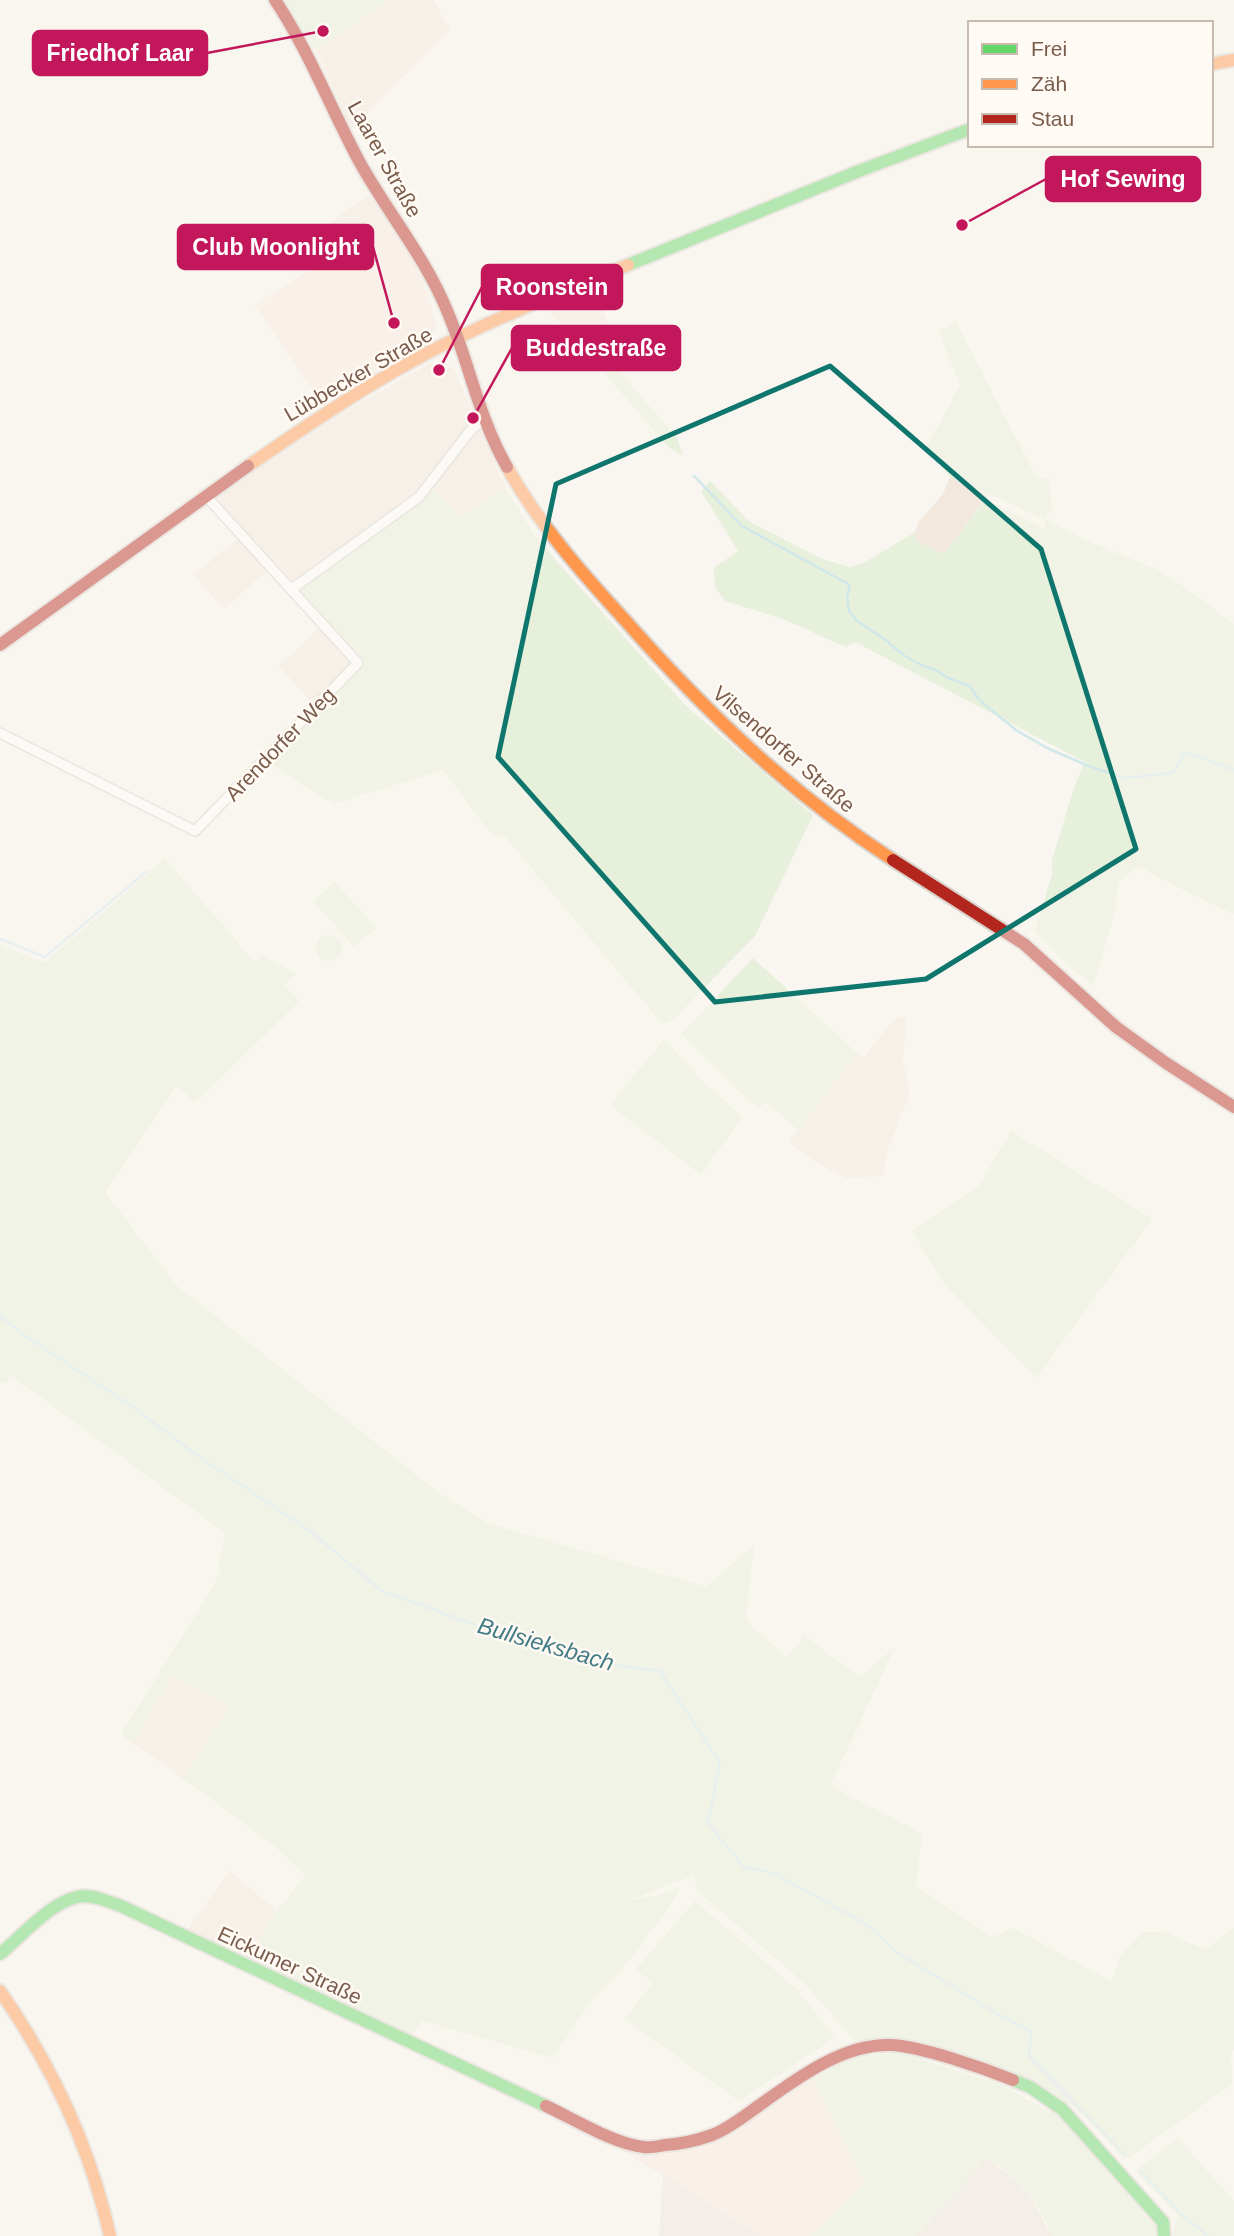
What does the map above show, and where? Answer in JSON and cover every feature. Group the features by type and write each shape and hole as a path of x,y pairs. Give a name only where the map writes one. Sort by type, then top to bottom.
{"street":[{"name":"Laarer Straße","path":"275,0 309,54 346,136 370,180 436,285 457,340"},
{"path":"1213,64 1234,60"},
{"name":"Lübbecker Straße","path":"0,645 205,495 334,407 380,380 457,340 594,280 874,165 968,130"},
{"name":"Vilsendorfer Straße","path":"457,340 483,419 507,469 568,556 717,721 810,802 1024,944 1116,1027 1234,1107"},
{"path":"292,589 419,497 470,431 483,419"},
{"name":"Arendorfer Weg","path":"0,733 195,831 358,663 205,495"},
{"name":"Eickumer Straße","path":"0,1954 60,1903 90,1895 121,1906 616,2139 644,2147 676,2144 712,2135 733,2124 795,2080 838,2057 862,2049 890,2045 914,2049 990,2071 1030,2087 1062,2109 1163,2222 1164,2236"},
{"path":"0,1991 30,2034 63,2094 94,2173 110,2236"}],"highlighted area":[{"path":"830,366 1041,549 1136,849 926,979 715,1002 498,757 556,484"}],"shaded area":[{"path":"389,0 433,0 451,30 351,128 316,50"},
{"path":"368,195 392,227 338,267 328,258 315,234"},
{"path":"392,227 412,258 427,293 437,327 429,341 321,403 255,305 328,258 338,267"},
{"path":"594,289 617,344 589,355 547,309"},
{"path":"430,363 441,363 454,369 506,489 460,516 432,488 413,498 296,583 289,582 214,498 332,419"},
{"path":"950,477 988,495 944,554 916,541 915,532 918,523 943,494"},
{"path":"239,538 269,569 224,609 193,575"},
{"path":"321,625 353,662 313,705 279,666"},
{"path":"896,1017 906,1019 903,1060 910,1093 887,1151 884,1176 845,1178 817,1163 789,1142 857,1053 864,1057"},
{"path":"173,1675 231,1705 184,1779 132,1743"},
{"path":"230,1871 277,1911 245,1959 186,1931"},
{"path":"813,2079 865,2183 811,2236 761,2236 615,2146 697,2145 726,2136"},
{"path":"987,2157 1019,2184 1032,2200 1052,2236 916,2236"},
{"path":"663,2174 698,2197 761,2236 659,2236"}],"green space":[{"path":"282,0 389,0 316,50"},
{"path":"956,322 1036,477 1049,479 1052,509 1045,519 950,477 927,447 960,385 938,331"},
{"path":"601,350 677,438 683,456 667,446 589,355"},
{"path":"710,481 750,522 822,559 850,567 864,563 915,532 917,541 944,554 985,500 1045,529 1045,519 1085,540 1159,570 1234,624 1234,914 1138,866 1118,882 1115,912 1093,986 1063,961 1035,931 1052,874 1052,860 1074,788 1085,762 855,642 846,647 783,619 725,601 715,587 714,568 738,551 701,491"},
{"path":"432,488 460,516 506,489 533,533 552,556 686,706 813,815 755,936 674,1019 662,1024 503,834 493,837 443,770 334,804 260,758 353,662 293,594 416,506"},
{"path":"165,859 255,962 261,955 297,974 285,985 299,1002 195,1102 176,1086 105,1192 176,1285 439,1493 487,1523 707,1587 754,1544 746,1620 787,1658 804,1635 859,1677 895,1647 830,1786 922,1833 916,1887 992,1937 1013,1928 1111,1981 1121,1955 1143,1932 1166,1932 1205,1950 1234,1928 1232,2084 1130,2157 1123,2158 1073,2107 1014,2074 923,2044 896,2039 854,2040 804,1983 697,1891 694,1875 627,1901 656,1896 681,1887 673,1902 623,1969 594,1997 553,2058 423,2021 410,2036 245,1959 277,1911 306,1875 272,1844 184,1779 230,1705 173,1675 132,1743 121,1734 213,1587 221,1569 218,1567 225,1533 13,1377 5,1384 0,1381 0,945 44,963"},
{"path":"335,882 376,928 354,947 313,901"},
{"path":"329,935 338,939 342,948 338,957 329,961 320,957 316,948 320,939"},
{"path":"753,958 857,1053 798,1130 766,1102 758,1109 681,1034"},
{"path":"664,1039 702,1080 742,1117 701,1175 610,1105"},
{"path":"1011,1131 1152,1219 1036,1378 944,1284 912,1231 977,1188"},
{"path":"695,1901 798,1990 835,2038 739,2101 625,2019 653,1982 635,1970"},
{"path":"898,2052 998,2084 1059,2116 1142,2206 1156,2226 1158,2236 1052,2236 1041,2213 1026,2192 987,2157 916,2236 811,2236 865,2183 813,2079 848,2059"},
{"path":"1178,2138 1234,2201 1234,2236 1173,2236 1178,2215 1135,2171"}],"waterway":[{"path":"694,476 742,526 850,585 847,598 849,611 857,621 903,655 970,686 979,700 1016,730 1047,748 1124,778 1174,773 1185,752 1234,770"},
{"name":"Bullsieksbach","path":"0,939 45,957 147,871"},
{"name":"Bullsieksbach","path":"0,1316 127,1403 198,1456 310,1531 382,1591 520,1641 620,1666 660,1671 720,1763 708,1823 743,1866 775,1874 866,1924 899,1954 1001,2016"},
{"name":"Bullsieksbach","path":"1002,2016 1031,2031 1029,2056 1125,2155"},
{"name":"Bullsieksbach","path":"1140,2170 1180,2213 1208,2236"}],"traffic: fast":[{"path":"628,265 968,130"},
{"path":"0,1954 39,1919 62,1903 84,1896 98,1898 121,1906 546,2106"},
{"path":"1013,2080 1030,2087 1062,2109 1163,2222 1164,2236"}],"traffic: slow":[{"path":"1213,64 1234,60"},
{"path":"248,466 350,398 440,346 628,265"},
{"path":"507,467 532,508 561,546 686,686 784,779 893,860"},
{"path":"0,1991 37,2049 67,2108 92,2170 110,2236"}],"traffic: jam":[{"path":"275,0 309,59 359,161 418,254 439,293 456,332 481,410 507,467"},
{"path":"0,645 248,466"},
{"path":"893,860 1024,944 1116,1027 1234,1107"},
{"path":"546,2106 607,2136 632,2145 649,2147 707,2137 735,2122 819,2066 854,2050 872,2046 903,2046 935,2053 1013,2080"}],"place":[{"name":"Friedhof Laar","path":"323,31"},
{"name":"Hof Sewing","path":"962,225"},
{"name":"Club Moonlight","path":"394,323"},
{"name":"Roonstein","path":"439,370"},
{"name":"Buddestraße","path":"473,418"}]}
